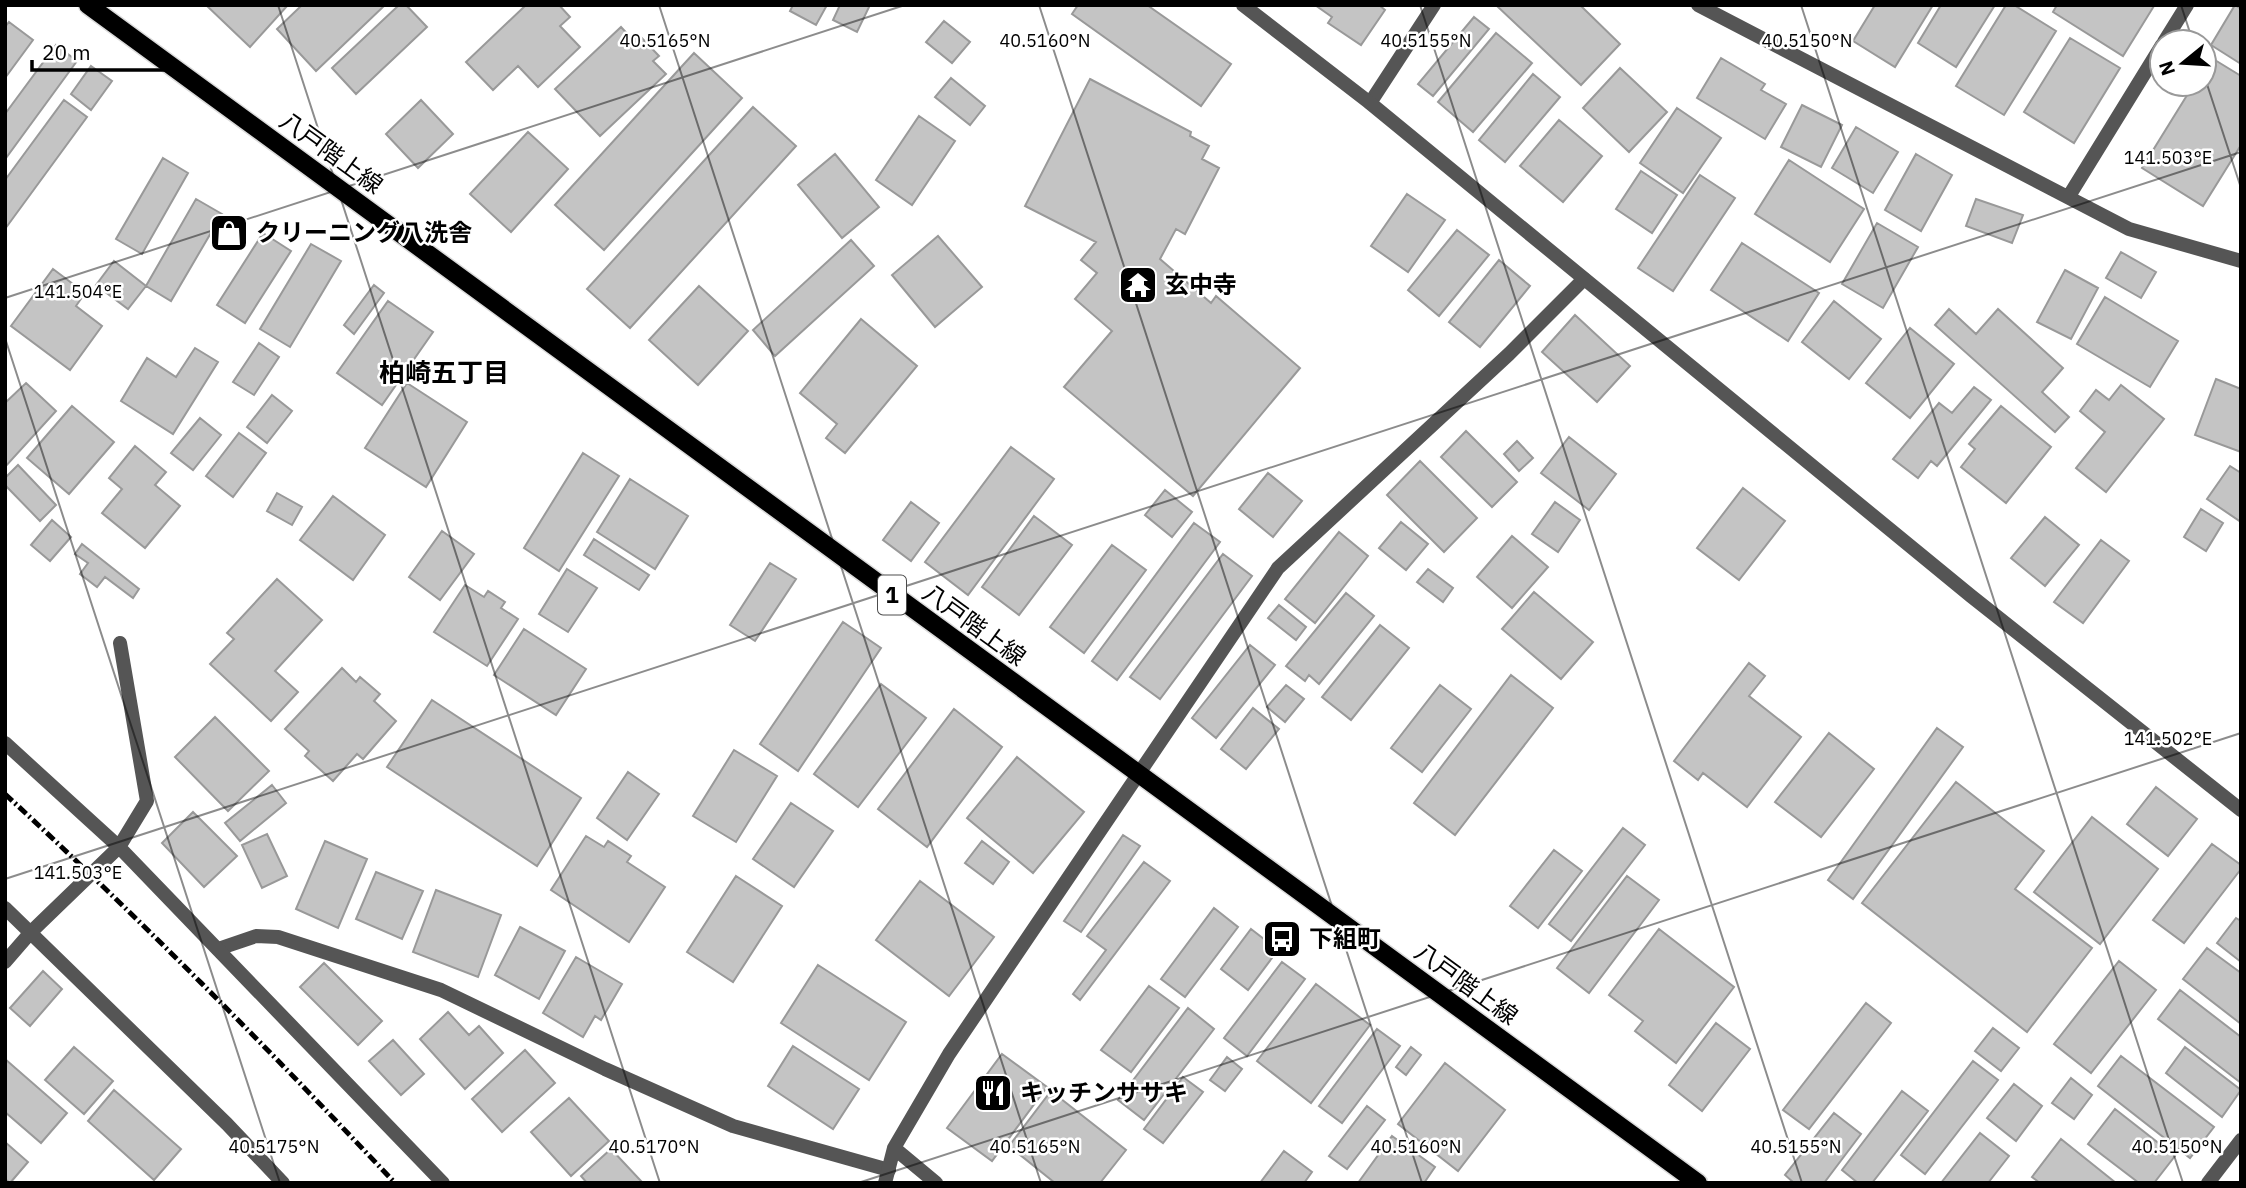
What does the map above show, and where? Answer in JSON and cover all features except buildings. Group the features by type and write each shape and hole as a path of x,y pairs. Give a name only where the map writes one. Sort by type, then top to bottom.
{"main road":[{"name":"八戸階上線","path":"88,5 1698,1183"}],"street":[{"path":"1243,5 1370,103 1970,596 2241,810"},
{"path":"1370,103 1434,5"},
{"path":"1698,5 2129,229 2241,261"},
{"path":"2173,28 2187,5"},
{"path":"2069,196 2148,68"},
{"path":"218,949 256,936 278,937 441,990 604,1069 733,1126 887,1177 894,1148 949,1054 1278,568 1499,363 1584,279"},
{"path":"5,962 31,932 119,848 147,801 120,643"},
{"path":"5,743 119,848 443,1183"},
{"path":"5,908 227,1124 283,1183"},
{"path":"2208,1183 2241,1140"},
{"path":"894,1148 936,1183"}],"railway":[{"path":"5,794 203,985 395,1183"}],"place":[{"name":"クリーニング八洗舎","path":"229,233"},
{"name":"玄中寺","path":"1138,285"},
{"name":"下組町","path":"1282,939"},
{"name":"キッチンササキ","path":"993,1093"}],"district":[{"name":"柏崎五丁目","path":"444,373"}]}
